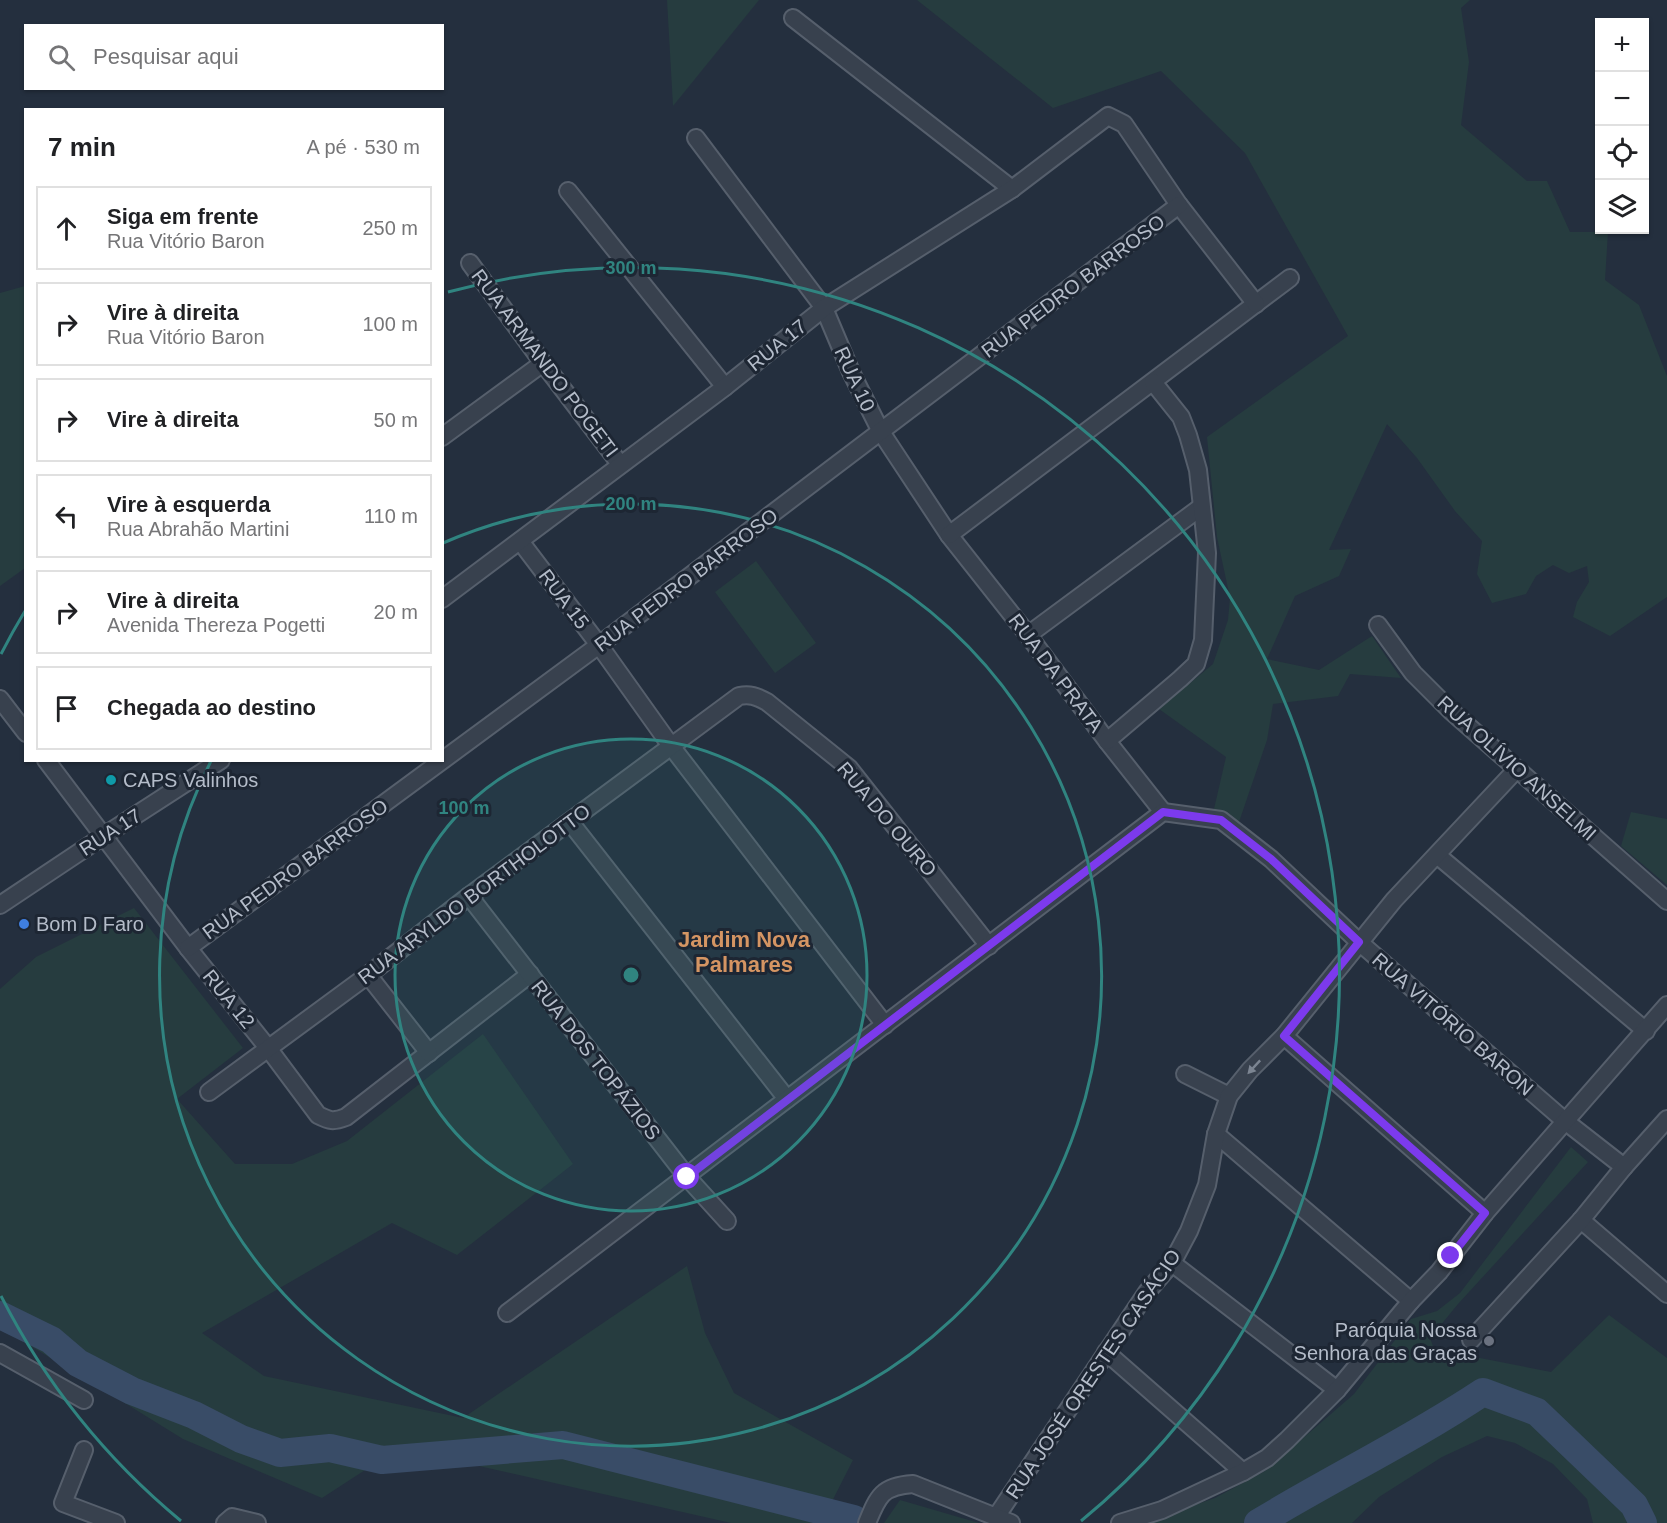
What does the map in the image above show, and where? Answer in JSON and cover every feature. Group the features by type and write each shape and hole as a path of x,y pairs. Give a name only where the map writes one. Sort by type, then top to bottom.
{"street":[{"path":"793,18 1012,189"},
{"name":"RUA 17","path":"444,598 725,387 824,308 1012,189 1108,116 1124,124 1179,205"},
{"name":"RUA 10","path":"696,138 824,308 851,372 881,432 949,535"},
{"path":"568,191 725,387"},
{"path":"1179,205 1256,304"},
{"name":"RUA PEDRO BARROSO","path":"444,759 599,645 1179,205"},
{"name":"RUA ARMANDO POGETI","path":"470,262 620,464"},
{"path":"949,535 1290,278"},
{"path":"444,436 543,363"},
{"path":"1107,741 1196,664 1203,640 1207,553 1198,470 1180,417 1153,382"},
{"path":"1028,635 1202,507"},
{"name":"RUA DA PRATA","path":"949,535 1163,812"},
{"name":"RUA 15","path":"520,541 599,645 671,746 885,1025"},
{"name":"RUA OLÍVIO ANSELMI","path":"1378,625 1413,674 1451,711 1667,901"},
{"name":"RUA ARYLDO BORTHOLOTTO","path":"209,1092 739,696"},
{"name":"RUA DO OURO","path":"739,696 756,696 767,702 849,768 989,946"},
{"path":"0,699 24,730"},
{"name":"RUA 12","path":"47,762 102,837 318,1115 330,1120 346,1117 429,1053"},
{"name":"RUA 17","path":"1,901 102,837 198,767 214,762"},
{"name":"RUA PEDRO BARROSO","path":"188,948 440,762"},
{"name":"RUA JOSÉ ORESTES CASÁCIO","path":"1004,1520 1106,1352 1147,1292 1172,1263 1189,1231 1207,1185 1216,1134 1228,1096 1284,1036 1394,900 1516,770"},
{"path":"507,1313 1163,812"},
{"name":"RUA VITÓRIO BARON","path":"1163,812 1221,820 1271,859 1359,942 1565,1121 1624,1167"},
{"path":"570,822 787,1099"},
{"path":"1437,855 1646,1031"},
{"name":"RUA DOS TOPÁZIOS","path":"470,896 687,1177 727,1221"},
{"path":"368,975 429,1053 530,974"},
{"path":"1120,1523 1162,1510 1243,1472 1267,1458 1337,1390 1411,1301 1439,1272 1485,1213 1667,1005"},
{"path":"1284,1036 1485,1213"},
{"path":"1185,1074 1228,1096"},
{"path":"1471,1340 1581,1220 1624,1167 1664,1126"},
{"path":"1216,1134 1411,1301"},
{"path":"1581,1220 1667,1294"},
{"path":"1172,1263 1337,1390"},
{"path":"1106,1352 1243,1472"},
{"path":"0,1353 84,1400"},
{"path":"84,1450 63,1503 116,1523"},
{"path":"867,1523 876,1500 889,1489 913,1484 1004,1520"},
{"path":"225,1523 232,1517 257,1523"}],"green space":[{"path":"667,0 759,0 673,106"},
{"path":"917,0 1470,0 1461,8 1469,62 1461,125 1527,181 1547,181 1570,232 1608,234 1605,280 1639,305 1667,376 1667,597 1610,636 1573,617 1577,602 1589,582 1587,566 1569,573 1553,565 1536,576 1526,594 1492,603 1477,574 1482,541 1455,511 1417,458 1387,424 1329,550 1351,549 1339,576 1295,596 1267,659 1319,670 1372,636 1401,678 1350,674 1338,696 1273,704 1267,740 1239,822 1214,809 1226,757 1159,709 1213,664 1228,620 1230,598 1217,537 1207,437 1348,336 1245,153 1161,71 1053,108"},
{"path":"24,286 24,569 0,586 0,293"},
{"path":"756,561 816,643 775,673 715,592"},
{"path":"1631,812 1667,819 1667,885 1621,846"},
{"path":"134,908 243,1048 177,1099 235,1164 292,1164 347,1141 483,1034 573,1164 457,1255 392,1223 202,1333 264,1376 463,1418 687,1266 705,1333 734,1393 853,1460 821,1523 731,1523 399,1448 322,1498 183,1439 0,1328 0,989 36,957"},
{"path":"1571,1147 1588,1162 1458,1304 1430,1338 1434,1349 1551,1372 1609,1315 1667,1358 1667,1523 1593,1523 1587,1499 1553,1464 1515,1443 1487,1436 1442,1457 1379,1497 1352,1523 1142,1523 1215,1498 1265,1471 1354,1394 1411,1319 1437,1311 1460,1293"},
{"path":"900,1500 979,1523 884,1523"}],"waterway":[{"path":"0,1315 51,1340 78,1363 132,1391 194,1415 241,1439 280,1453 330,1448 382,1460 563,1445 854,1519"},
{"path":"1258,1523 1483,1392 1537,1412 1634,1505 1643,1523"}],"place":[{"name":"CAPS Valinhos","path":"111,780"},
{"name":"Bom D Faro","path":"24,924"},
{"name":"Paróquia Nossa Senhora das Graças","path":"1489,1341"}],"district":[{"name":"Jardim Nova Palmares","path":"744,952"}],"route":[{"path":"687,1177 1163,812 1221,820 1271,859 1359,942 1284,1036 1485,1213 1451,1256"}]}
